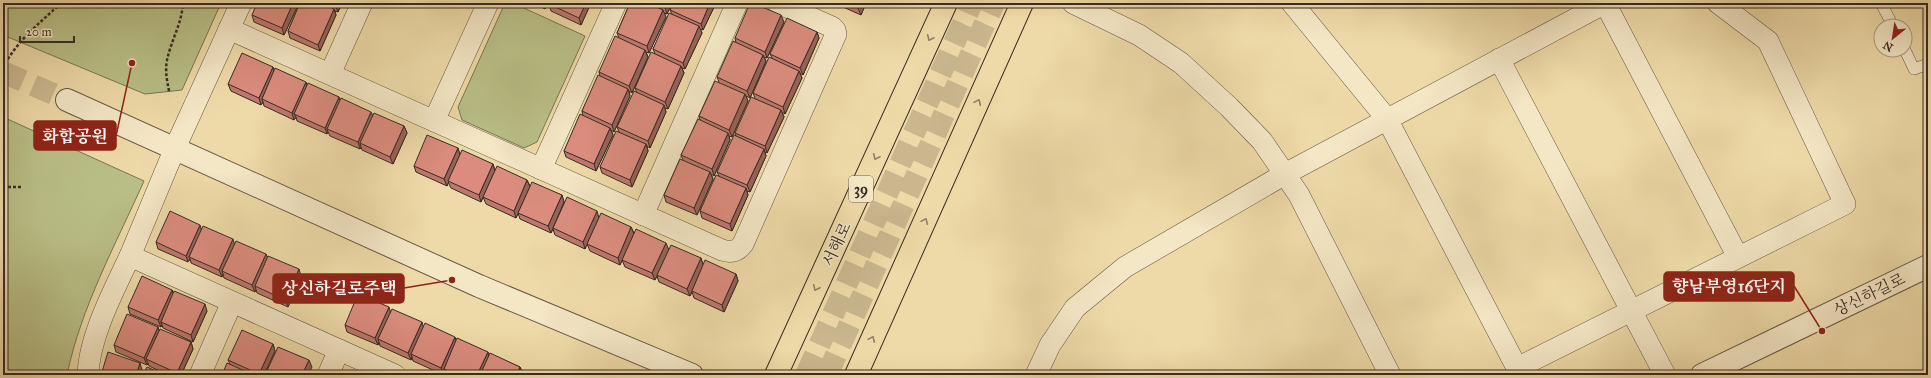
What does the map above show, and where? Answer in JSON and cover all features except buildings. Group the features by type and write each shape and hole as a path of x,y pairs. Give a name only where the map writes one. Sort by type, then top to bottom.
{"main road":[{"name":"서해로","path":"776,375 946,3"},
{"path":"856,375 1022,3"}],"street":[{"path":"88,375 95,339 104,311 130,256 175,148 241,3"},
{"path":"330,74 362,3"},
{"path":"434,121 488,3"},
{"path":"541,169 616,3"},
{"path":"643,215 737,3"},
{"path":"229,29 727,252 736,251 743,244 836,34 832,27 778,3"},
{"path":"1074,3 1139,34 1181,63 1229,107 1262,141 1299,195 1390,375"},
{"path":"1292,3 1387,119 1517,368 1845,204 1768,41 1718,3"},
{"path":"1036,375 1050,345 1075,308 1125,268 1285,174 1605,3 1738,257"},
{"path":"1499,59 1665,375"},
{"path":"67,100 479,286 692,375"},
{"path":"130,256 395,375"},
{"name":"상신하길로","path":"1702,375 1928,266"},
{"path":"200,375 232,302"},
{"path":"328,375 339,350"}],"lane":[{"path":"1881,3 1889,18"},
{"path":"1909,58 1914,69 1928,64"}],"path":[{"path":"3,68 17,44 31,29 61,3"},
{"path":"169,91 166,75 167,60 178,26 183,3"},
{"path":"3,187 23,187"}],"green space":[{"path":"3,3 221,3 182,90 145,94 3,35"},
{"path":"505,3 513,3 585,36 537,142 524,148 462,120 458,107"},
{"path":"3,117 144,181 90,300 73,350 67,375 3,375"}],"tunnel":[{"path":"806,375 972,3"},
{"path":"827,375 994,3"},
{"path":"3,72 67,100"}],"place":[{"name":"화합공원","path":"132,63"},
{"name":"상신하길로주택","path":"452,280"},
{"name":"향남부영16단지","path":"1822,331"}]}
